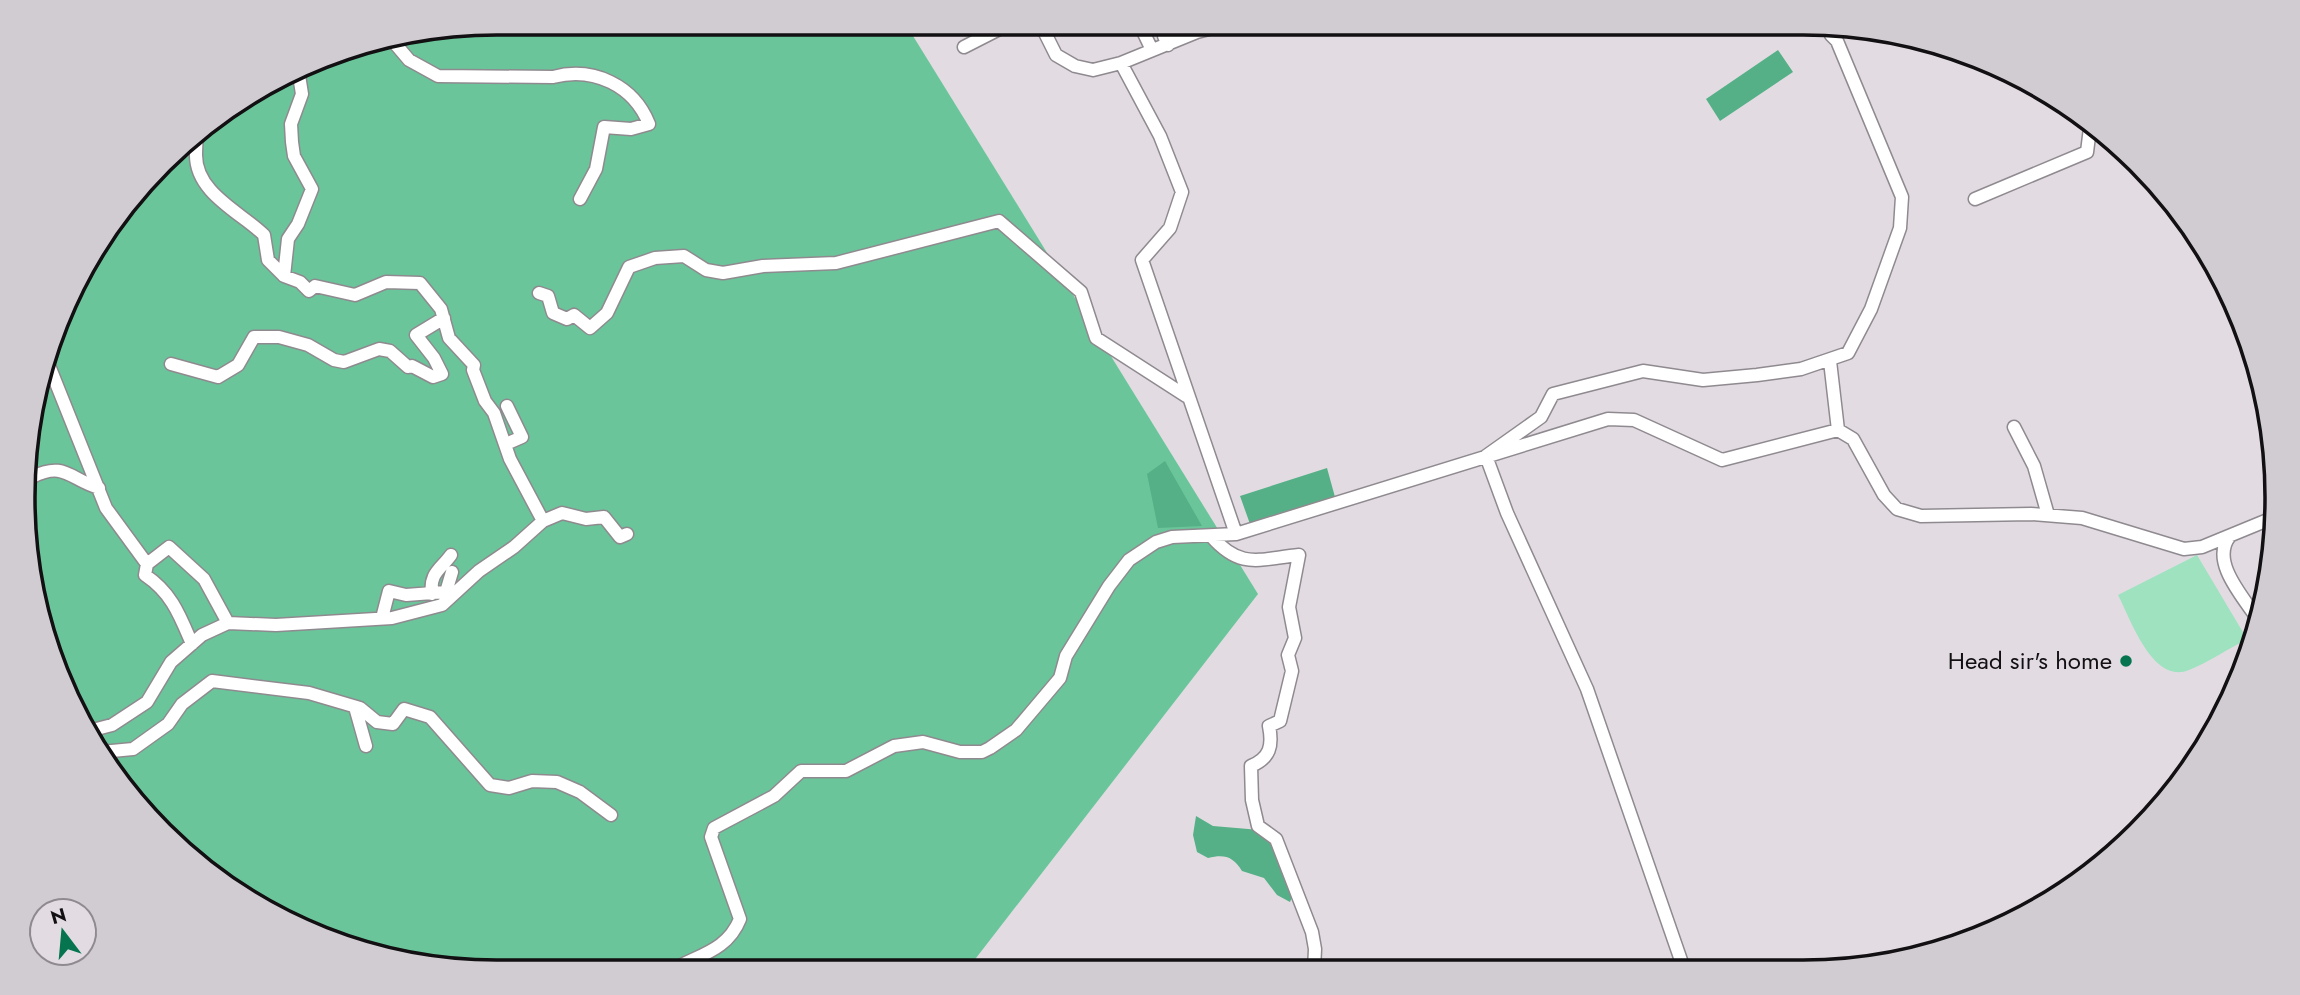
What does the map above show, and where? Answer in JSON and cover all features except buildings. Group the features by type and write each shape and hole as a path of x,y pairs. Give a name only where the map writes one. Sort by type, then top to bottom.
{"street":[{"path":"964,47 988,35"},
{"path":"1046,35 1056,55 1075,66 1093,69 1121,63 1190,35"},
{"path":"1145,35 1152,50"},
{"path":"1164,35 1168,45"},
{"path":"1486,456 1541,417 1553,394 1643,370 1703,380 1768,374 1830,361 1848,353 1871,309 1900,228 1902,197 1835,36"},
{"path":"397,46 409,60 438,76 553,77 569,72 610,80 633,95 649,124 631,129 604,127 596,169 580,199"},
{"path":"1121,63 1160,136 1182,192 1170,228 1142,260 1186,396 1236,534"},
{"path":"284,276 288,239 298,224 312,189 294,156 292,142 291,124 302,94 300,80"},
{"path":"1975,199 2087,152 2089,135"},
{"path":"196,148 214,195 264,235 268,260 284,276 300,282 305,289 315,286 355,295 386,282 420,283 429,292 444,318 449,338 474,365 485,401 494,413 506,444 509,459 543,521"},
{"path":"539,293 548,296 553,313 567,318 574,315 590,328 607,313 629,267 655,258 684,256 706,270 723,273 763,266 836,263 999,221 1081,292 1096,338 1186,396"},
{"path":"171,364 218,377 238,365 254,337 279,337 308,345 334,360 344,362 379,349 390,351 408,368 412,366 433,377 442,374 434,358 416,335 444,318"},
{"path":"1830,361 1838,430"},
{"path":"52,374 106,508 147,564"},
{"path":"506,444 522,437 507,406"},
{"path":"693,960 734,935 740,919 711,837 714,828 774,796 801,771 846,771 894,746 923,742 960,752 982,752 989,748 1016,730 1060,678 1066,656 1109,586 1129,560 1164,540 1236,534 1608,419 1634,420 1722,460 1838,430 1853,439 1884,495 1897,509 1921,516 2082,517 2184,549 2202,547 2264,521"},
{"path":"2014,427 2034,466 2048,515"},
{"path":"1486,456 1507,513 1587,689 1681,960"},
{"path":"36,475 46,470 61,469 99,488"},
{"path":"97,729 112,725 147,702 171,662 192,644 228,623 276,625 382,618 442,605 479,571 514,547 543,521 562,513 586,519 604,517 620,537 627,534"},
{"path":"2231,535 2222,547 2224,564 2251,608"},
{"path":"1211,536 1227,554 1241,560 1299,555 1289,607 1295,638 1288,656 1292,671 1290,685 1284,695 1280,721 1269,726 1269,754 1264,761 1251,766 1250,780 1258,826 1276,839 1312,932 1313,960"},
{"path":"192,644 174,603 163,587 145,575 147,564 169,547 204,579 228,623"},
{"path":"432,594 431,584 435,569 452,555"},
{"path":"382,618 389,591 406,595 446,592 452,572"},
{"path":"111,751 132,749 168,724 182,704 212,681 309,693 355,707 377,722 393,724 404,709 430,717 490,785 509,788 532,781 557,782 580,792 611,815"},
{"path":"355,707 366,746"}],"shaded area":[{"path":"912,35 1258,594 975,960 498,960 437,956 407,951 349,935 321,925 266,898 216,864 170,825 131,779 97,729 83,702 70,674 51,617 36,528 39,437 51,378 70,321 97,266 131,216 170,170 216,131 266,97 321,70 407,44 467,36"},
{"path":"1778,50 1793,72 1720,121 1706,99"},
{"path":"1165,461 1202,526 1158,528 1147,474"},
{"path":"1327,468 1335,497 1250,524 1240,496"},
{"path":"2197,555 2244,634 2241,642 2189,670 2176,672 2165,668 2145,648 2118,595"},
{"path":"1196,816 1213,826 1260,830 1273,839 1293,895 1290,902 1277,895 1264,878 1242,871 1232,859 1223,856 1208,858 1197,852 1193,835"}],"place":[{"name":"Head sir's home","path":"2126,661"}]}
